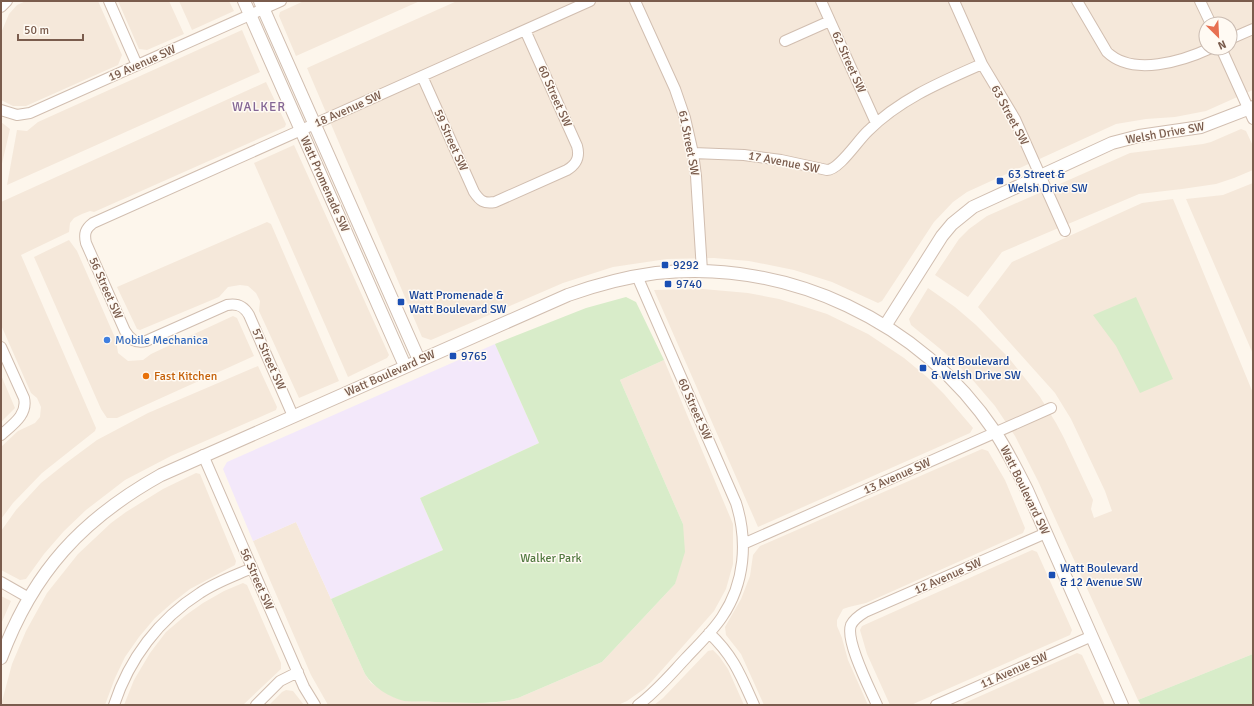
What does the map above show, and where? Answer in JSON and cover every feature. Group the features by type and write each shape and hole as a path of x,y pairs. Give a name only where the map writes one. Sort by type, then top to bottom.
{"street":[{"path":"1,7 7,1"},
{"path":"109,1 137,65"},
{"name":"Watt Promenade SW","path":"244,1 405,366"},
{"name":"19 Avenue SW","path":"1,110 17,115 30,113 250,15 262,5 281,1"},
{"name":"18 Avenue SW","path":"85,230 93,223 590,1"},
{"name":"61 Street SW","path":"635,1 680,102 685,118 693,153 696,176 702,271"},
{"name":"62 Street SW","path":"821,1 876,123"},
{"name":"63 Street SW","path":"954,1 982,64 1012,113 1065,231"},
{"path":"1077,1 1104,48 1112,56 1122,61 1132,63 1160,64 1184,59 1198,53"},
{"path":"1200,1 1207,16"},
{"name":"Watt Promenade SW","path":"262,5 419,360"},
{"path":"785,41 830,21"},
{"path":"1238,36 1253,29"},
{"name":"60 Street SW","path":"483,202 495,202 567,170 576,163 578,155 577,146 525,30"},
{"path":"1226,56 1252,112"},
{"name":"17 Avenue SW","path":"693,153 744,155 781,160 830,170 838,166 857,142 876,123 892,110 916,95 982,64"},
{"name":"59 Street SW","path":"422,76 474,192 479,200 483,202"},
{"name":"Welsh Drive SW","path":"885,326 942,236 952,224 972,206 1040,175 1126,139 1201,127 1252,112"},
{"name":"56 Street SW","path":"85,230 86,243 125,331 129,338 136,342 146,341 227,305 240,305"},
{"name":"Watt Boulevard SW","path":"1,658 11,632 29,598 60,554 97,517 138,488 161,475 203,455 568,295 602,284 637,276 702,271 735,273 782,282 850,307 885,326 911,344 945,373 971,400 995,432 1017,469 1122,705"},
{"name":"60 Street SW","path":"637,276 734,497 741,520 743,544"},
{"name":"57 Street SW","path":"240,305 249,315 293,416"},
{"path":"1,347 24,398 24,410 18,419 1,435"},
{"name":"13 Avenue SW","path":"743,544 1051,408"},
{"name":"56 Street SW","path":"203,455 298,672 314,703"},
{"name":"12 Avenue SW","path":"877,705 855,651 850,630 853,622 865,612 1046,533"},
{"path":"638,705 659,687 721,618 734,596 741,571 743,544"},
{"path":"114,705 126,676 138,656 147,642 167,618 200,592 252,568"},
{"path":"1,582 29,598"},
{"path":"709,633 721,644 736,664 754,705"},
{"name":"11 Avenue SW","path":"936,705 1092,636"},
{"path":"256,705 280,681 298,672"}],"shaded area":[{"path":"26,1 98,1 122,55 118,65 26,106 13,106 1,100 1,33 9,14 17,5"},
{"path":"118,1 169,1 184,34 147,50 139,49"},
{"path":"179,1 229,1 234,11 192,30"},
{"path":"304,1 420,1 296,56 279,16 280,12"},
{"path":"457,1 1253,1 1253,90 1206,111 1175,117 1146,119 1116,124 967,192 953,202 934,222 882,301 878,303 832,282 794,270 749,261 714,258 667,259 613,267 563,283 431,340 422,337 307,68"},
{"path":"242,30 260,72 7,185 17,130 27,131 38,122"},
{"path":"266,82 286,124 285,127 94,212 90,211 82,214 74,218 70,223 69,232 21,255 96,428 95,431 42,473 13,503 1,519 1,447 18,431 35,423 40,417 41,407 37,398 31,393 1,325 1,202"},
{"path":"1,122 10,129 1,168"},
{"path":"1241,129 1246,131 1253,146 1253,170 1216,184 1139,194 1002,252 968,297 935,275 959,239 969,229 987,216 1130,153 1203,144"},
{"path":"294,145 389,355 387,358 348,377 254,163"},
{"path":"1253,183 1253,354 1186,199 1223,195"},
{"path":"1173,199 1253,393 1253,654 1138,700 1038,481 1015,436 995,406 971,378 944,352 911,325 909,319 928,288 955,307 976,325 1008,357 1040,397 1056,423 1093,500 1091,509 1094,518 1112,511 1105,491 1071,419 1055,393 978,307 1012,262 1142,203"},
{"path":"267,222 271,224 339,381 299,398 259,311 260,301 256,293 248,286 240,285 228,287 219,297 140,330 137,329 117,287"},
{"path":"69,240 77,251 116,340 118,353 128,361 143,360 151,354 233,316 237,318 254,356 117,418 107,418 101,409 34,257"},
{"path":"703,289 748,293 779,299 827,314 868,334 904,358 927,377 944,394 973,428 970,433 758,527 654,290"},
{"path":"495,344 539,443 420,498 443,550 331,599 296,522 253,541 223,469 227,462"},
{"path":"664,360 733,524 733,564 726,589 714,611 653,680 644,689 627,701 618,705 328,705 311,675 253,541 296,522 365,674 371,683 391,696 405,701 491,703 506,701 518,698 602,662 675,584 683,524 620,380"},
{"path":"258,366 277,407 276,410 171,456 125,480 86,510 64,531 44,554 26,579 20,580 1,570 1,531 16,510 41,483 66,463 97,440 148,413"},
{"path":"1,375 15,408 1,422"},
{"path":"982,449 988,451 1005,480 1025,528 1023,533 866,603 843,609 837,620 837,626 848,660 868,705 764,705 741,654 726,635 725,627 741,599 750,576 753,555 760,546"},
{"path":"196,473 200,474 236,561 235,565 190,589 155,618 125,657 105,705 1,705 12,664 26,631 47,593 78,554 111,523 126,512 163,489"},
{"path":"1032,550 1037,552 1072,630 1070,635 911,705 890,705 867,654 860,630 862,626"},
{"path":"243,583 247,585 281,663 281,669 243,705 124,705 134,680 150,653 166,632 203,603 224,591"},
{"path":"1,596 11,601 1,624"},
{"path":"713,650 728,669 744,705 654,705 663,698 708,651"},
{"path":"1077,653 1082,655 1105,705 960,705"},
{"path":"286,690 293,691 304,705 269,705"}],"green space":[{"name":"Walker Park","path":"626,297 636,302 664,360 620,380 683,524 685,552 675,584 602,662 518,698 498,702 466,703 404,701 387,694 372,683 365,674 331,599 443,550 420,498 539,443 495,344 586,308"},
{"path":"1136,297 1173,379 1140,393 1116,346 1093,315"},
{"path":"1253,654 1253,705 1141,705 1138,700"}],"place":[{"name":"63 Street & Welsh Drive SW","path":"1000,181"},
{"name":"9292","path":"665,265"},
{"name":"9740","path":"668,284"},
{"name":"Watt Promenade & Watt Boulevard SW","path":"401,302"},
{"name":"Mobile Mechanica","path":"107,340"},
{"name":"9765","path":"453,356"},
{"name":"Watt Boulevard & Welsh Drive SW","path":"923,368"},
{"name":"Fast Kitchen","path":"146,376"},
{"name":"Watt Boulevard & 12 Avenue SW","path":"1052,575"}],"district":[{"name":"WALKER","path":"259,106"}]}
